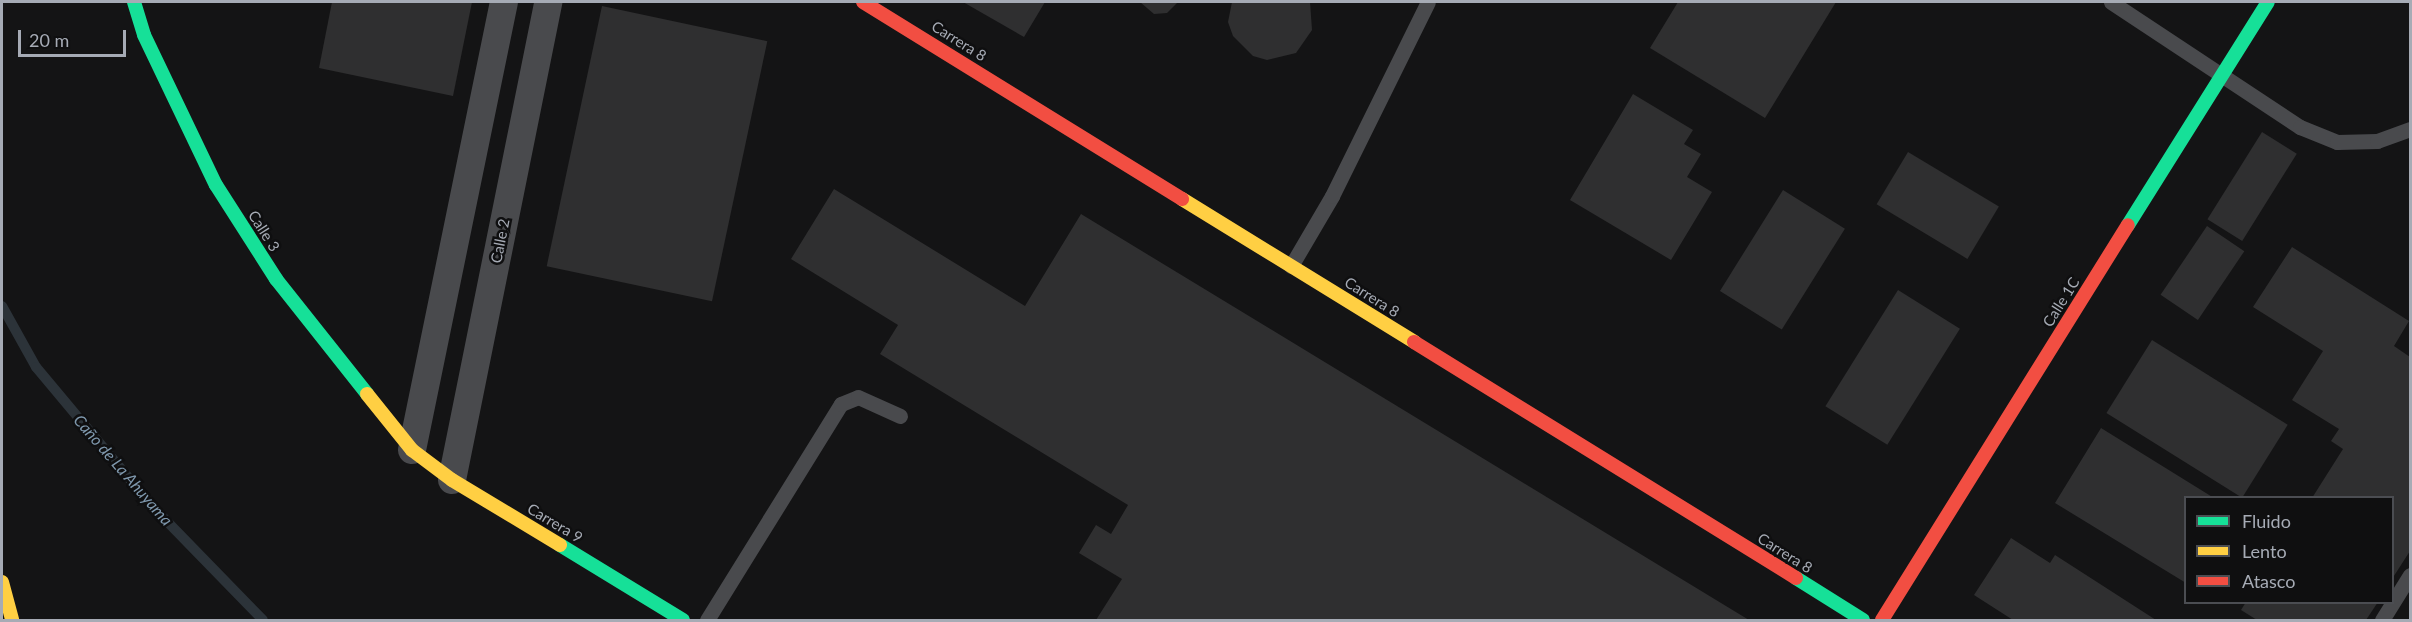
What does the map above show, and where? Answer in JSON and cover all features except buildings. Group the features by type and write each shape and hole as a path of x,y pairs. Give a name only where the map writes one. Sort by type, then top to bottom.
{"main road":[{"name":"Calle 3","path":"134,2 144,35 216,185 276,279 412,450"},
{"name":"Carrera 8","path":"863,2 1863,621"},
{"name":"Calle 1C","path":"1882,621 2268,2"},
{"name":"Carrera 9","path":"412,450 452,480 683,621"},
{"path":"2,582 12,621"}],"street":[{"path":"412,450 504,2"},
{"name":"Calle 2","path":"452,480 548,2"}],"lane":[{"path":"1291,266 1332,196 1428,2"},
{"path":"2110,2 2300,127 2337,142 2377,141 2410,129"},
{"path":"708,621 841,404 858,397 900,416"},
{"path":"2394,601 2410,575"},
{"path":"2382,621 2392,604"}],"waterway":[{"name":"Caño de La Ahuyama","path":"2,306 36,367 154,508 263,620"}],"traffic: fast":[{"path":"134,2 144,35 216,185 276,279 367,394"},
{"path":"2128,225 2268,2"},
{"path":"560,545 683,620"},
{"path":"1796,578 1863,620"}],"traffic: slow":[{"path":"1182,199 1414,342"},
{"path":"367,394 412,450 452,480 560,545"},
{"path":"2,582 12,620"}],"traffic: jam":[{"path":"863,2 1182,199"},
{"path":"1882,620 2128,225"},
{"path":"1414,342 1796,578"}]}
